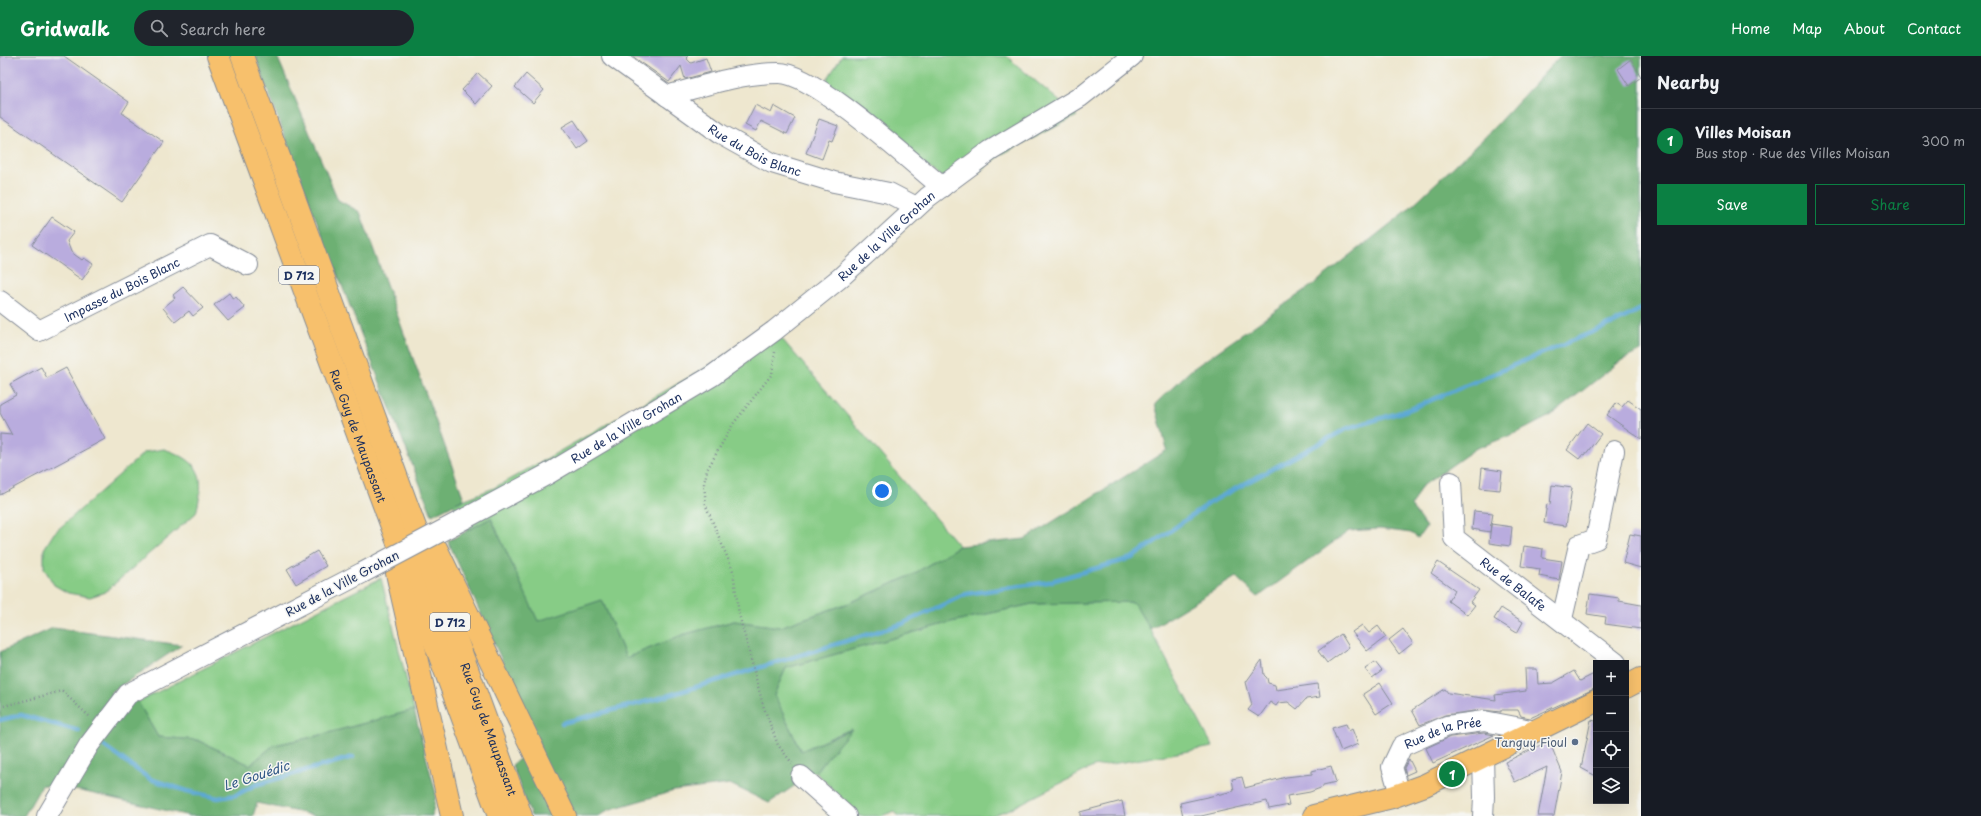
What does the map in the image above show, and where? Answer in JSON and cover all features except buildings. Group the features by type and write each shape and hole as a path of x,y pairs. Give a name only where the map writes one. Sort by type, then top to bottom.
{"main road":[{"name":"Rue Guy de Maupassant","path":"218,56 499,816"},
{"name":"Rue Guy de Maupassant","path":"242,56 521,816"},
{"path":"378,428 565,816"},
{"path":"380,494 452,816"},
{"path":"1314,816 1400,794 1425,785 1593,702"}],"street":[{"name":"Rue du Bois Blanc","path":"612,56 720,134 772,163 834,182 889,193 916,207"},
{"name":"Rue de la Ville Grohan","path":"46,816 89,745 128,694 362,573 548,474 712,376 774,331 840,278 916,207 942,187 990,151 1080,97 1132,56"},
{"path":"667,96 727,80 781,73 807,82 852,112 942,187"},
{"name":"Impasse du Bois Blanc","path":"0,301 40,331 210,245 248,265"},
{"path":"1562,620 1579,545 1596,539 1614,451"},
{"name":"Rue de Balafe","path":"1451,482 1454,538 1612,660"},
{"name":"Rue de la Prée","path":"1400,794 1392,766 1402,746 1447,726 1484,721 1536,731"},
{"path":"1483,756 1483,816"},
{"path":"801,776 846,816"}],"path":[{"path":"774,331 775,355 772,374 733,424 707,470 704,484 706,506 733,571 739,614 764,706 778,745 801,776"},
{"path":"0,707 62,691 102,728"}],"green space":[{"path":"255,56 277,56 338,200 360,212 464,499 432,515 310,204"},
{"path":"842,56 1006,56 1077,116 1000,155 958,189 908,153 823,86"},
{"path":"1560,56 1641,56 1641,351 1622,360 1550,416 1519,432 1475,449 1421,487 1411,506 1426,527 1418,538 1411,533 1380,529 1349,531 1258,597 1236,577 1150,629 1133,602 1032,604 951,622 786,668 774,695 801,751 852,729 815,772 769,803 730,784 674,791 608,810 599,816 531,816 512,765 539,743 448,541 491,518 538,621 602,600 626,658 682,635 734,621 780,627 849,603 912,575 959,546 1025,539 1167,450 1155,404 1191,370 1314,284 1404,213 1485,137"},
{"path":"770,325 959,546 912,575 849,603 780,627 734,621 682,635 626,658 602,600 538,622 491,518 468,530 453,504 494,488 553,455 714,363"},
{"path":"164,449 186,459 198,472 200,489 196,513 105,592 90,597 68,593 54,585 44,568 44,549 54,533 145,452"},
{"path":"381,578 414,710 313,737 274,745 250,765 197,740 158,737 138,702"},
{"path":"1133,602 1150,629 1213,747 1093,767 1008,810 990,816 898,816 895,811 881,816 860,816 815,772 851,729 801,751 774,695 786,668 951,622 1032,604"},
{"path":"53,628 182,645 110,693 138,702 158,737 197,740 250,765 274,745 313,737 414,710 436,794 432,816 316,816 257,803 253,816 190,816 81,791 42,785 24,816 0,816 0,652"}],"waterway":[{"path":"562,723 660,698 902,624 966,594 1048,582 1132,558 1211,502 1346,429 1408,410 1616,322 1641,309"},
{"name":"Le Gouédic","path":"0,720 21,715 79,731"},
{"name":"Le Gouédic","path":"104,746 150,779 187,791 218,798 236,795 255,785 353,757"}],"place":[{"name":"Tanguy Fioul","path":"1575,742"},
{"name":"Villes Moisan","path":"1452,774"}]}
